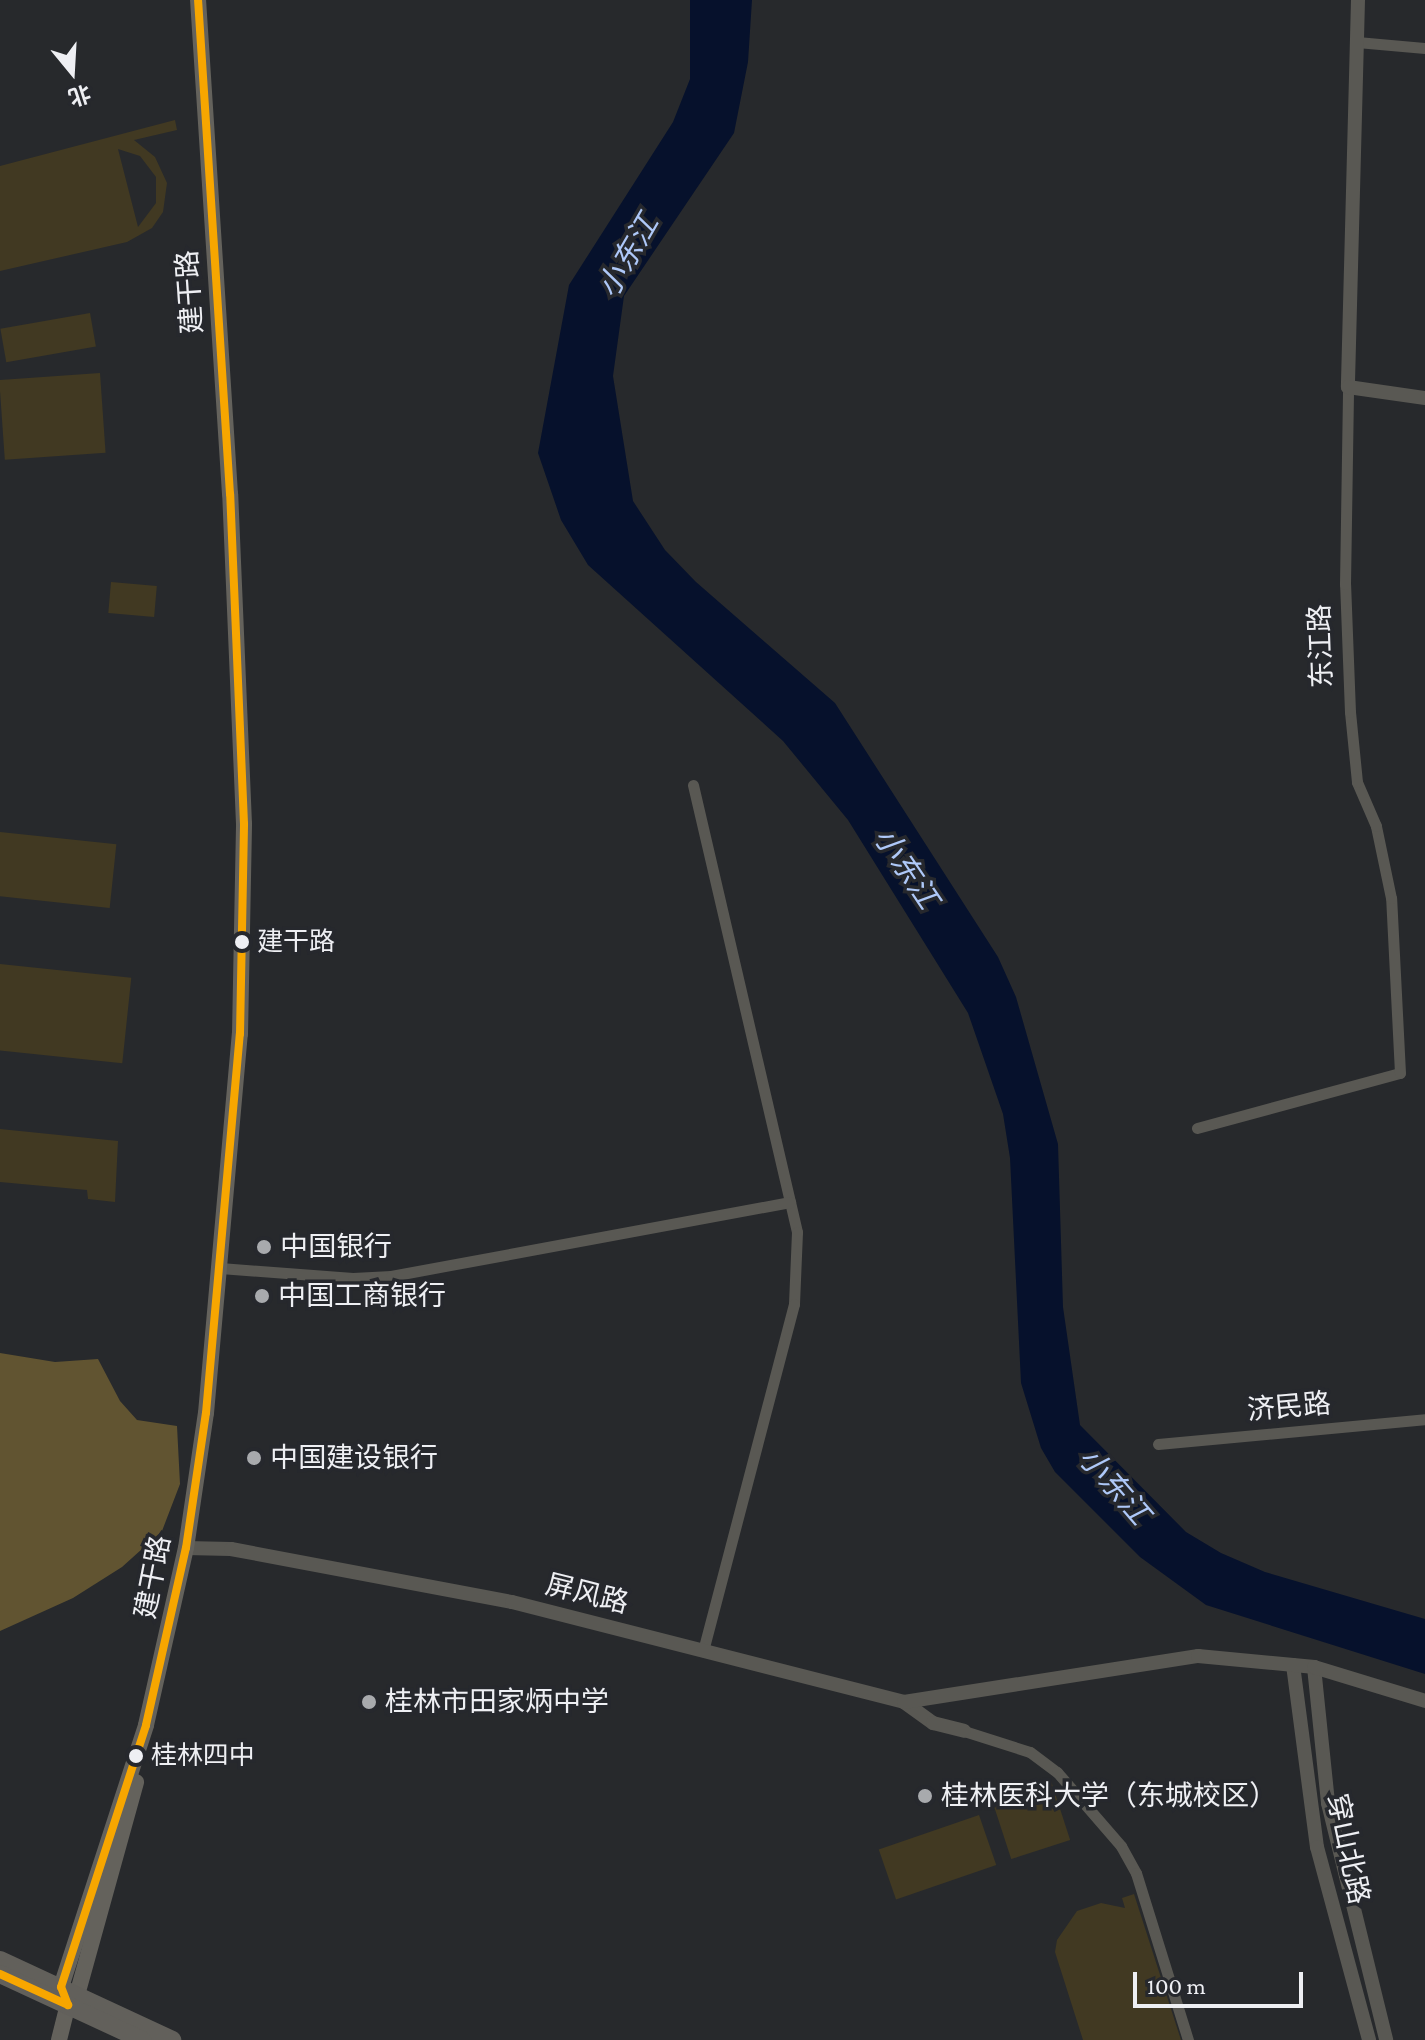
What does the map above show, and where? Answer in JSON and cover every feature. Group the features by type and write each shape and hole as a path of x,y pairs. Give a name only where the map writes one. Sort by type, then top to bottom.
{"main road":[{"name":"建干路","path":"59,2040 69,1996 142,1758 146,1725 186,1548 220,1268 240,1034 245,881 230,494 198,0"},
{"path":"0,1960 69,1996 142,2040"},
{"path":"0,1974 69,1996 172,2040"}],"street":[{"name":"东江路","path":"1197,1128 1400,1073 1391,898 1376,826 1357,782 1350,712 1345,584 1358,0"},
{"path":"1357,42 1425,48"},
{"path":"1348,387 1425,398"},
{"path":"693,785 797,1232 794,1304 703,1651"},
{"path":"220,1268 353,1278 391,1276 790,1202"},
{"name":"济民路","path":"1158,1444 1425,1419"},
{"name":"屏风路","path":"186,1548 231,1549 512,1602 904,1702 933,1723 964,1731"},
{"path":"904,1702 1157,1659 1198,1656 1314,1667 1425,1701"},
{"name":"穿山北路","path":"1293,1665 1317,1847 1369,2040"},
{"name":"穿山北路","path":"1314,1667 1331,1817 1386,2040"},
{"path":"964,1731 1030,1752 1057,1772 1121,1846 1136,1873 1188,2040"}],"shaded area":[{"path":"175,120 177,130 134,140 155,157 167,183 163,212 152,228 127,242 0,271 0,166","holes":["118,149 140,156 156,177 156,203 138,227"]},
{"path":"90,313 96,346 6,362 0,329"},
{"path":"100,373 106,453 5,460 0,380"},
{"path":"111,582 157,586 154,617 108,613"},
{"path":"0,832 116,844 110,908 0,896"},
{"path":"0,964 131,978 122,1063 0,1050"},
{"path":"0,1129 118,1141 115,1202 88,1199 87,1190 0,1182"},
{"path":"0,1353 55,1362 98,1359 120,1401 137,1420 177,1426 180,1484 162,1531 122,1567 73,1598 0,1631"},
{"path":"1051,1781 1070,1840 1011,1859 992,1800"},
{"path":"979,1815 996,1865 896,1900 879,1850"},
{"path":"1134,1894 1181,2040 1083,2040 1055,1952 1057,1940 1077,1911 1101,1903 1125,1908 1122,1898"}],"water":[{"name":"小东江","path":"690,0 752,0 748,62 734,133 624,296 613,376 633,501 665,550 696,582 835,703 998,957 1016,997 1058,1144 1063,1307 1080,1425 1186,1532 1221,1553 1265,1572 1425,1619 1425,1674 1206,1605 1140,1557 1055,1472 1041,1448 1021,1383 1010,1158 1003,1114 968,1013 848,820 783,741 588,565 561,520 538,453 569,285 673,122 690,79"}],"transit line":[{"path":"68,2005 61,1987 146,1725 186,1548 206,1413 240,1034 244,824 230,494 198,0"},
{"path":"0,1974 68,2005"}],"place":[{"name":"建干路","path":"242,942"},
{"name":"中国银行","path":"264,1247"},
{"name":"中国工商银行","path":"262,1296"},
{"name":"中国建设银行","path":"254,1458"},
{"name":"桂林市田家炳中学","path":"369,1702"},
{"name":"桂林四中","path":"136,1756"},
{"name":"桂林医科大学（东城校区）","path":"925,1796"}]}
